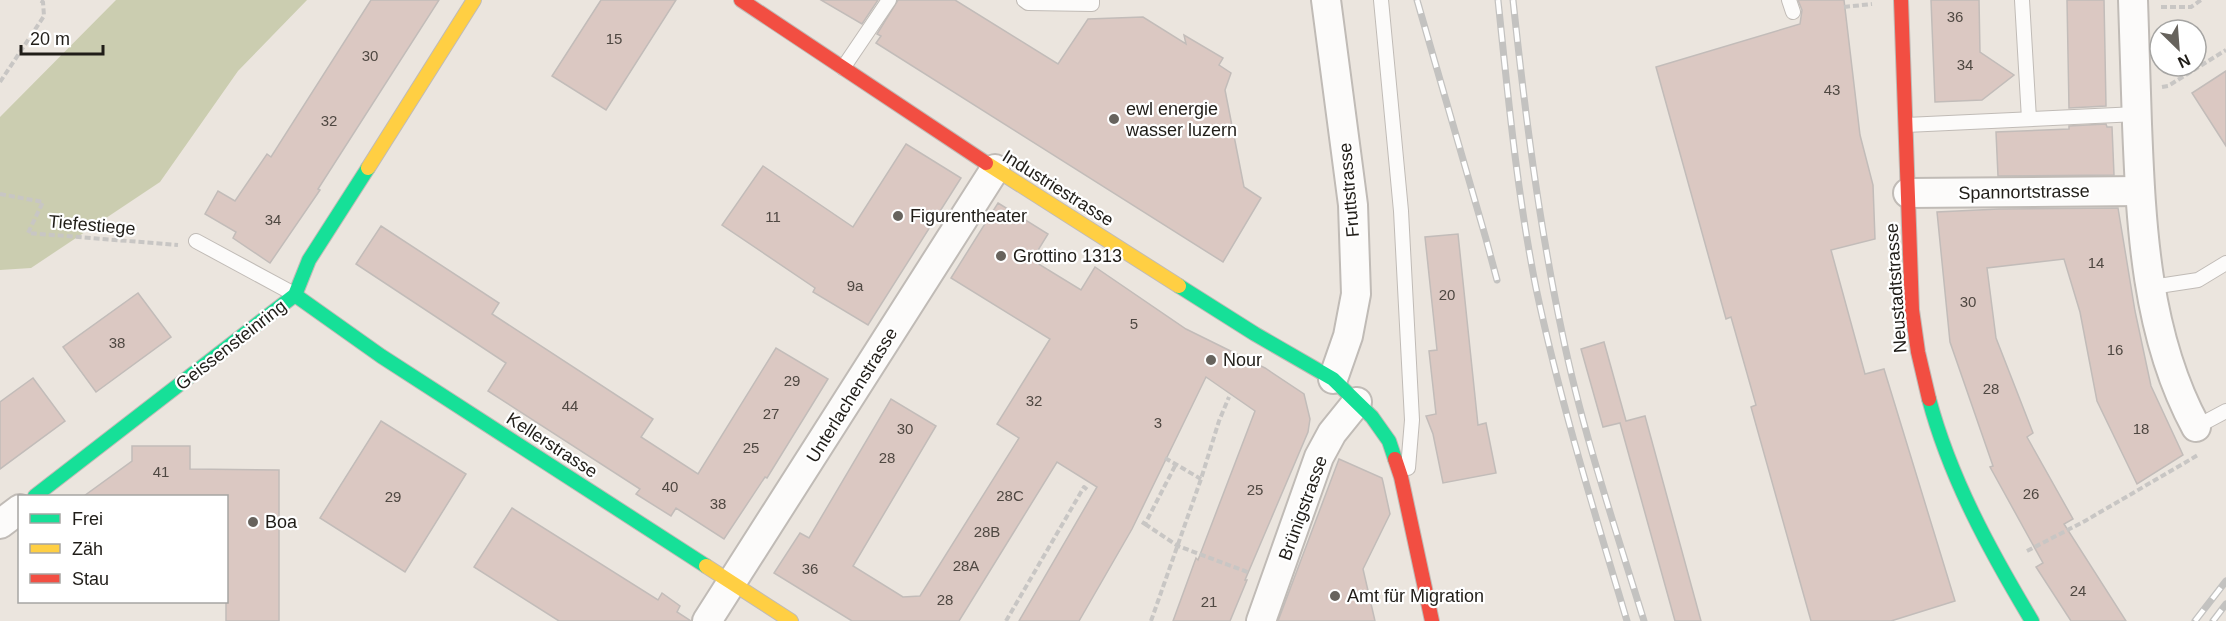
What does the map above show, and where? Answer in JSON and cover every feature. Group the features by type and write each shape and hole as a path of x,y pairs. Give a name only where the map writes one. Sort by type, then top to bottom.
{"street":[{"name":"Geissensteinring","path":"36,495 296,295 309,260 474,0"},
{"name":"Industriestrasse","path":"741,0 995,169 1255,334 1333,379 1358,402"},
{"name":"Fruttstrasse","path":"1326,0 1353,205 1356,294 1348,336 1333,379"},
{"name":"Neustadtstrasse","path":"1901,0 1911,297 1921,370 1938,432 1974,516 2007,580 2032,621"},
{"path":"2133,4 2140,191 2145,249 2160,336 2182,401 2196,427"},
{"name":"Unterlachenstrasse","path":"707,621 995,169"},
{"name":"Spannortstrasse","path":"1908,193 2140,191"},
{"name":"Kellerstrasse","path":"296,295 381,356 791,621"},
{"path":"1358,402 1389,441 1401,477 1432,621"},
{"name":"Brünigstrasse","path":"1261,621 1319,457 1332,433 1358,402"},
{"path":"0,524 18,510"}],"lane":[{"path":"843,69 889,0"},
{"path":"1024,0 1028,3 1092,4 1092,0"},
{"path":"1381,0 1401,211 1412,420 1408,467 1401,477"},
{"path":"2022,0 2029,119"},
{"path":"1906,125 2029,119 2137,102"},
{"path":"196,241 296,295"},
{"path":"2152,287 2198,280 2226,263"},
{"path":"2196,427 2226,411"}],"path":[{"path":"0,82 44,16 43,2 39,0"},
{"path":"2133,4 2191,7 2201,0"},
{"path":"1844,7 1879,4"},
{"path":"2137,102 2168,86 2226,50"},
{"name":"Tiefestiege","path":"0,194 43,201 28,233 175,246 196,241"},
{"path":"1151,621 1229,397"},
{"path":"2021,554 2085,521 2208,449 2196,427"},
{"path":"1165,458 1201,479"},
{"path":"1176,464 1143,523 1178,546 1276,583"},
{"path":"1006,621 1084,487 1089,491"}],"green space":[{"path":"116,0 307,0 238,71 160,182 31,268 0,270 0,117"}],"building":[{"path":"371,0 439,0 318,189 320,190 270,263 233,238 236,232 205,214 218,191 235,201 267,154 271,157"},
{"path":"601,0 676,0 606,110 552,76"},
{"path":"821,0 878,0 862,24"},
{"name":"ewl energie wasser luzern","path":"898,0 955,0 1058,64 1088,19 1143,17 1186,44 1184,35 1223,58 1219,65 1231,73 1225,90 1244,187 1261,198 1223,262 876,43 881,36 877,34"},
{"path":"1798,0 1844,0 1860,135 1873,185 1875,239 1831,250 1865,374 1884,369 1955,601 1891,621 1811,621 1751,407 1756,405 1731,317 1726,319 1656,67 1800,24 1802,10"},
{"path":"1931,0 1979,0 1980,52 2014,75 1982,100 1935,102"},
{"path":"2067,0 2104,0 2106,106 2069,108"},
{"path":"2226,71 2226,146 2192,93"},
{"path":"2106,124 2107,127 2112,127 2114,175 1998,176 1996,132 2069,129 2069,126"},
{"path":"906,144 961,178 868,325 813,292 815,288 722,225 763,166 853,227"},
{"path":"998,203 1048,234 1032,260 1081,290 1095,267 1186,329 1265,368 1304,394 1310,419 1308,432 1230,621 1173,621 1255,411 1206,377 1132,529 1079,621 1019,621 1097,487 1057,462 959,621 852,621 774,573 800,533 809,538 891,399 936,426 853,566 903,597 920,596 1019,438 997,424 1050,339 951,278"},
{"path":"2118,208 2135,311 2151,386 2183,455 2137,484 2097,401 2080,312 2064,259 1987,268 1996,338 2033,433 2027,437 2073,519 2064,524 2126,621 2071,621 2036,567 2043,563 1990,467 1993,466 1950,342 1937,212"},
{"path":"381,226 499,303 492,314 653,419 641,437 698,474 776,348 828,379 767,478 765,477 724,539 676,508 671,516 636,494 640,489 488,391 506,363 356,264"},
{"path":"1458,234 1478,425 1486,423 1496,473 1443,483 1433,434 1426,416 1436,414 1429,351 1437,350 1425,237"},
{"path":"138,293 171,337 96,392 63,347"},
{"path":"1604,342 1626,421 1645,416 1701,621 1675,621 1620,423 1603,427 1581,349"},
{"path":"33,378 65,421 0,469 0,402"},
{"path":"381,421 466,474 405,572 320,518"},
{"path":"132,446 190,446 190,469 279,470 279,621 226,621 228,495 85,495 132,461"},
{"path":"1339,459 1382,478 1383,482 1390,514 1363,569 1375,621 1278,621"},
{"path":"512,508 658,600 662,593 680,606 677,612 691,621 559,621 474,567"}],"railway":[{"path":"1417,0 1497,280"},
{"path":"1498,0 1518,180 1536,288 1567,414 1627,621"},
{"path":"1513,0 1534,169 1563,337 1590,444 1644,621"},
{"path":"2195,621 2226,581"},
{"path":"2213,621 2226,604"}],"traffic: fast":[{"path":"36,495 295,295 309,260 368,168"},
{"path":"1179,286 1255,334 1333,379 1372,417 1389,441 1395,459"},
{"path":"295,295 381,356 706,566"},
{"path":"1929,399 1960,486 2001,568 2032,621"}],"traffic: slow":[{"path":"368,168 474,0"},
{"path":"986,163 1179,286"},
{"path":"706,566 791,621"}],"traffic: jam":[{"path":"741,0 986,163"},
{"path":"1901,0 1912,310 1918,352 1929,399"},
{"path":"1395,459 1401,477 1432,621"}],"place":[{"name":"ewl energie wasser luzern","path":"1114,119"},
{"name":"Figurentheater","path":"898,216"},
{"name":"Grottino 1313","path":"1001,256"},
{"name":"Nour","path":"1211,360"},
{"name":"Boa","path":"253,522"},
{"name":"Amt für Migration","path":"1335,596"}]}
